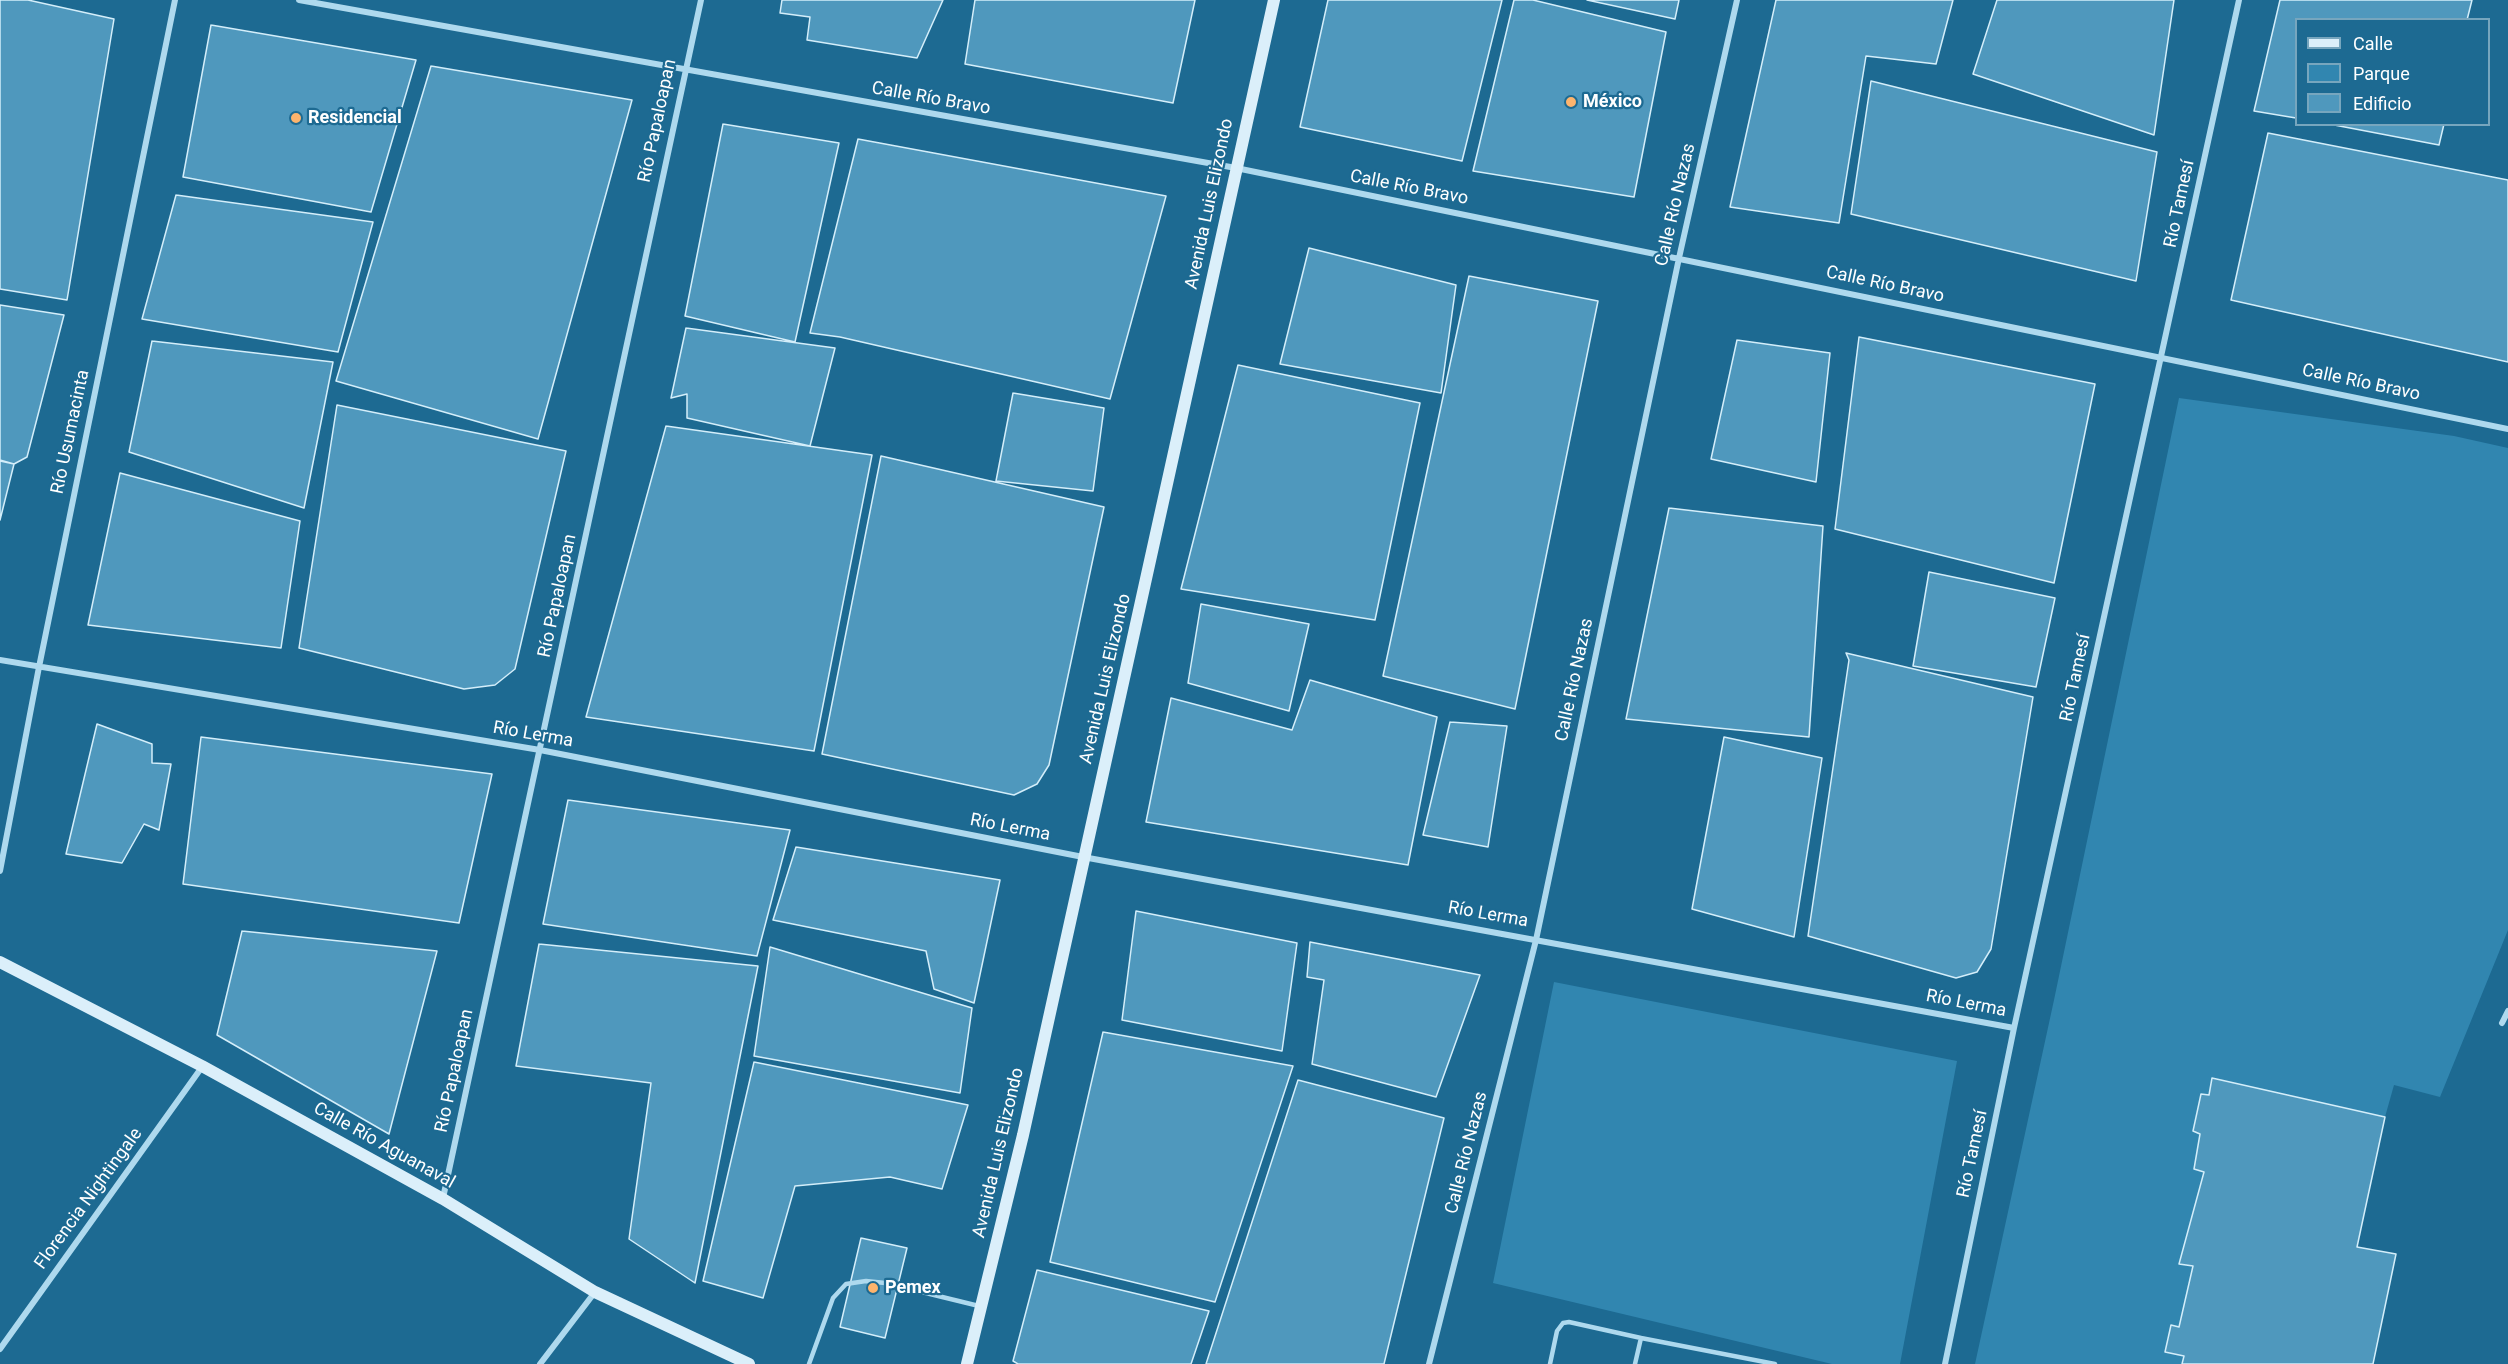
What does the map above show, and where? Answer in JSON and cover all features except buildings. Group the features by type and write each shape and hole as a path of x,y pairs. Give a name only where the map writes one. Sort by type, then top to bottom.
{"street":[{"name":"Río Usumacinta","path":"0,871 39,667 175,0"},
{"name":"Calle Río Bravo","path":"299,0 684,71 1236,168 2508,429"},
{"name":"Río Papaloapan","path":"443,1199 700,0"},
{"name":"Avenida Luis Elizondo","path":"967,1364 1023,1135 1274,0"},
{"name":"Calle Río Nazas","path":"1429,1364 1536,939 1679,258 1737,0"},
{"name":"Río Tamesí","path":"1945,1364 2014,1028 2240,0"},
{"name":"Río Lerma","path":"0,660 540,750 1083,857 2014,1028"},
{"name":"Calle Río Aguanaval","path":"0,962 202,1066 443,1199 595,1292 749,1364"},
{"path":"2502,1023 2508,1011"},
{"name":"Florencia Nightingale","path":"0,1349 202,1066"},
{"path":"540,1364 595,1292"}],"lane":[{"path":"809,1364 833,1299 846,1284 866,1281 885,1283 981,1307"},
{"path":"1550,1364 1557,1330 1563,1323 1569,1322 1755,1362 1775,1364"},
{"path":"1635,1364 1641,1338"}],"green space":[{"path":"2179,398 2454,436 2508,448 2508,930 2440,1097 2394,1085 2385,1117 2212,1078 2209,1095 2201,1094 2193,1130 2200,1134 2204,1172 2179,1264 2193,1266 2179,1327 2171,1325 2166,1352 2184,1356 2182,1364 1975,1364 2054,1000"},
{"path":"1554,982 1957,1061 1900,1364 1832,1364 1493,1283"}],"place":[{"name":"México","path":"1571,102"},
{"name":"Residencial","path":"296,118"},
{"name":"Pemex","path":"873,1288"}]}
